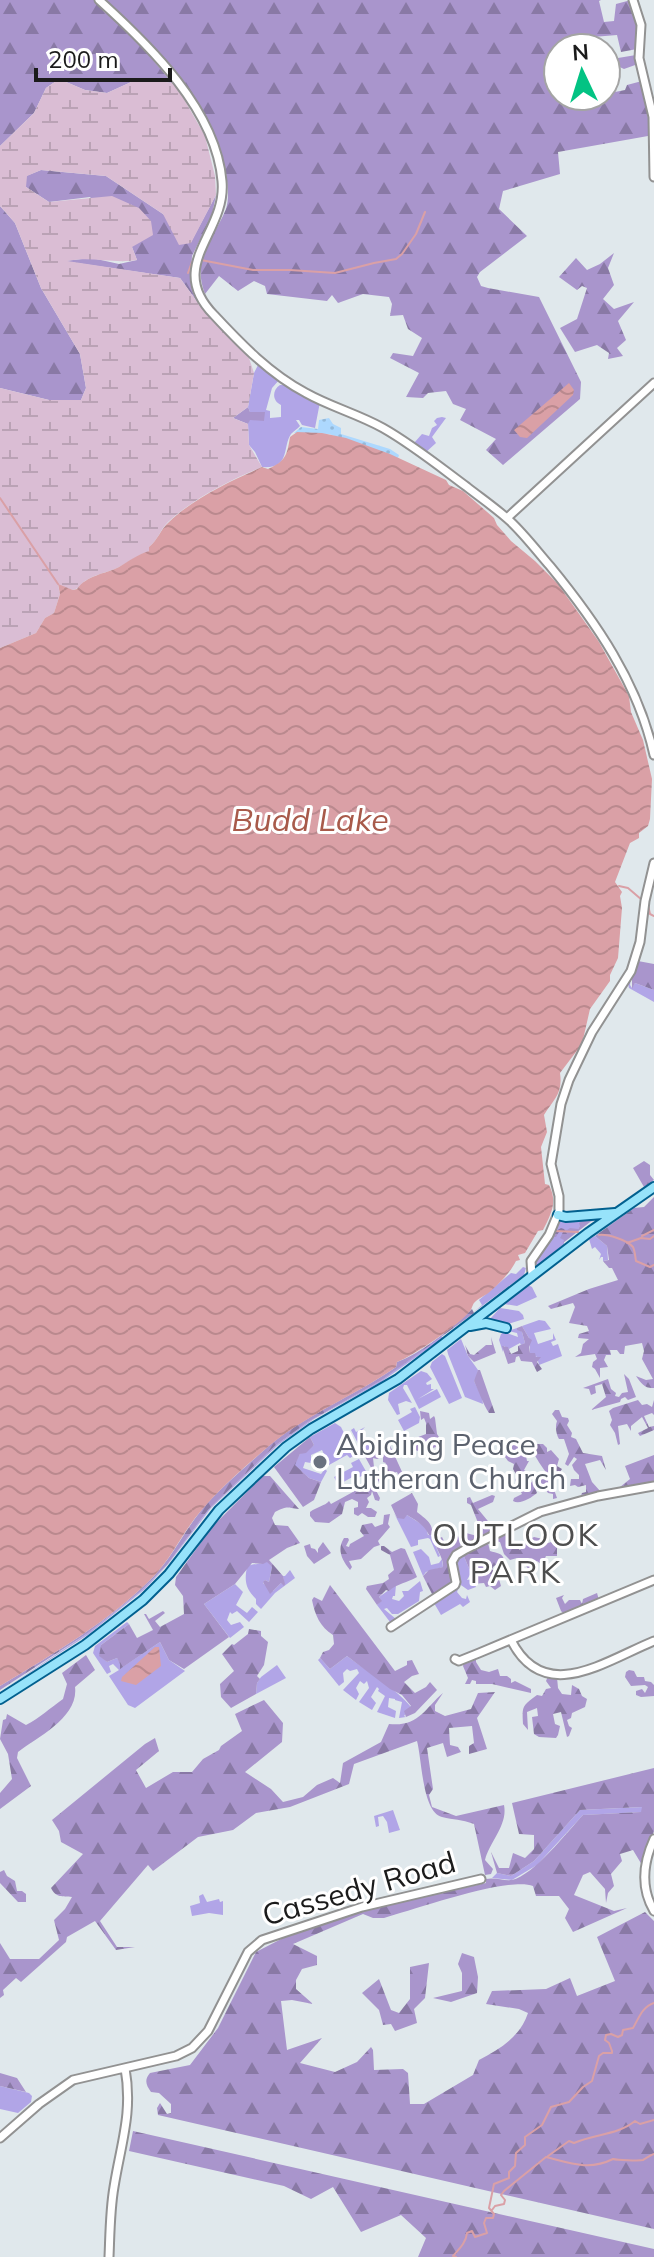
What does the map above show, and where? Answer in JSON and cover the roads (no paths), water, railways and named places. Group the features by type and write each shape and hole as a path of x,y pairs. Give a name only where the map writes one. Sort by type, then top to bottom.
{"main road":[{"path":"0,1699 89,1642 143,1600 175,1566 219,1510 286,1447 392,1383 615,1213 654,1187"},
{"path":"558,1215 615,1213"},
{"path":"465,1327 486,1323 506,1328"}],"street":[{"path":"99,0 136,34 186,93 215,147 222,177 222,205 200,250 196,267 199,293 208,309 254,356 299,389 392,434 507,518 572,594 606,641 641,710 654,755"},
{"path":"633,0 641,25 639,58 653,117 654,177"},
{"path":"507,518 654,383"},
{"path":"532,1276 532,1258 549,1235 558,1215 559,1199 551,1164 561,1104 592,1032 630,974 640,942 654,863"},
{"path":"391,1627 456,1584 452,1562 456,1555 466,1549 545,1511 598,1496 654,1486"},
{"path":"455,1659 467,1658 654,1580"},
{"path":"511,1640 521,1657 531,1666 545,1674 558,1676 578,1673 654,1641"},
{"path":"654,1839 644,1881 654,1911"},
{"name":"Cassedy Road","path":"0,2138 77,2078 179,2055 200,2042 244,1958 262,1940 362,1907 481,1879"},
{"path":"109,2257 112,2202 129,2111 125,2068"}],"water":[{"path":"569,383 574,390 573,395 527,438 520,437 514,430"},
{"name":"Budd Lake","path":"297,432 346,438 390,454 463,491 558,584 599,642 629,696 652,779 648,826 639,833 639,838 630,843 615,882 622,892 618,958 610,981 590,1009 582,1044 560,1073 559,1091 544,1115 547,1132 541,1147 545,1184 552,1191 552,1208 543,1230 538,1231 525,1253 518,1255 520,1260 446,1332 397,1362 396,1367 380,1378 277,1439 207,1504 160,1569 137,1592 80,1636 0,1686 0,648 36,633 45,618 54,613 60,594 58,584 77,589 91,578 149,551 166,525 190,505 238,478 279,463 286,453 290,437"},
{"path":"155,1647 159,1647 161,1666 136,1685 121,1681 122,1677"}],"waterway":[{"path":"201,260 253,270 335,273 396,259 416,234 425,212"},
{"path":"188,273 192,262"},
{"path":"0,498 58,584"},
{"path":"619,886 628,888 642,900"},
{"path":"648,905 650,914 654,916"},
{"path":"642,1236 654,1230"},
{"path":"555,1231 578,1232"},
{"path":"599,1235 626,1242 633,1247 636,1261 650,1267 654,1265"},
{"path":"627,1243 654,1236"},
{"path":"456,2257 453,2256 464,2243 467,2233 472,2231 475,2237 487,2233 484,2223 486,2218 493,2218 494,2214 489,2208 494,2184 509,2178 509,2172 515,2166 516,2153 525,2145 525,2137 542,2125 551,2107 569,2102 592,2081 599,2056 612,2053 605,2040 606,2035 618,2037 623,2030 633,2028 644,2010 654,2003"},
{"path":"548,2156 569,2141 574,2143 614,2132 635,2121 640,2124 654,2120"},
{"path":"492,2210 504,2204 501,2195 504,2191 546,2157 596,2165 613,2159 643,2160 654,2154"}],"place":[{"name":"Abiding Peace Lutheran Church","path":"320,1462"}],"district":[{"name":"OUTLOOK PARK","path":"516,1554"}]}
